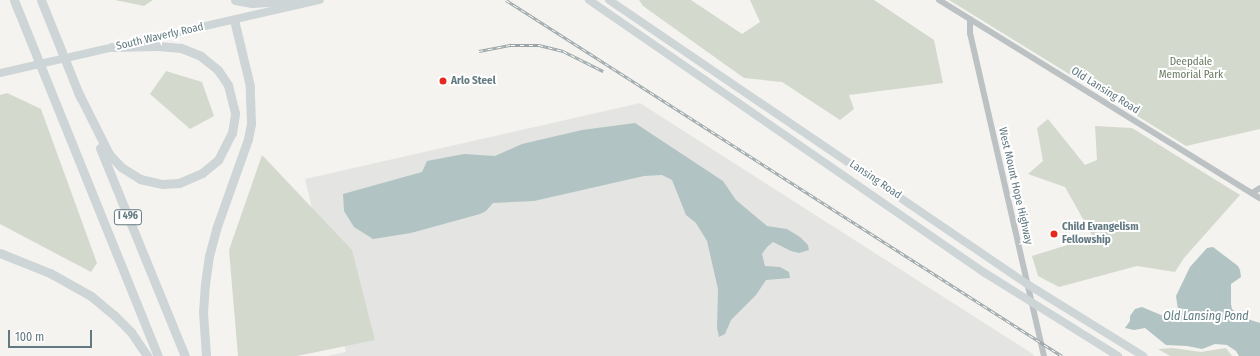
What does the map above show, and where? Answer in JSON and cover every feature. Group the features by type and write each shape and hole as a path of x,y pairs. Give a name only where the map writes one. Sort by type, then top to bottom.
{"highway":[{"name":"I 496","path":"14,0 158,356"},
{"name":"I 496","path":"41,0 185,356"},
{"path":"235,0 252,3 296,0"},
{"path":"206,356 203,312 209,256 251,124 250,86 234,20"},
{"path":"78,92 109,154 121,167 140,179 162,184 179,183 202,173 218,160 225,151 232,134 235,113 228,85 218,70 201,56 181,48 158,46 112,47"},
{"path":"0,253 50,273 91,296 114,315 131,332 147,356"}],"main road":[{"name":"South Waverly Road","path":"0,73 320,0"},
{"name":"Lansing Road","path":"589,0 979,269 1118,356"},
{"name":"Lansing Road","path":"609,0 1027,284 1143,356"}],"street":[{"name":"Old Lansing Road","path":"939,0 1260,198"},
{"name":"West Mount Hope Highway","path":"970,19 970,33 1044,356"},
{"path":"1252,193 1260,188"}],"shaded area":[{"path":"640,103 1034,356 327,356 346,352 305,179"}],"green space":[{"path":"115,0 153,0 144,6"},
{"path":"639,0 691,0 742,34 760,22 750,0 874,0 934,40 943,83 849,95 854,109 840,120 782,82 744,78 643,6"},
{"name":"Deepdale Memorial Park","path":"949,0 1260,0 1260,129 1186,146"},
{"path":"166,71 202,82 214,116 190,129 150,94"},
{"path":"7,93 41,109 97,263 91,272 0,224 0,95"},
{"path":"1048,119 1085,165 1097,160 1095,126 1132,128 1240,195 1184,258 1175,272 1137,266 1059,287 1038,276 1032,256 1093,237 1065,187 1028,174 1043,161 1037,128"},
{"path":"262,155 352,250 375,340 297,356 238,356 229,250"},
{"path":"1173,348 1201,352 1226,348 1232,356 1170,356 1158,349"}],"water":[{"path":"635,123 723,181 736,200 767,226 787,229 800,237 808,245 809,250 799,253 791,251 773,242 767,247 762,254 765,266 780,267 789,272 790,278 766,280 756,295 731,320 725,334 719,337 717,328 718,289 707,241 696,223 686,215 672,180 662,175 644,176 534,201 493,203 486,211 480,214 411,233 373,239 354,227 344,211 343,194 422,172 427,161 464,154 495,156 522,144 582,130"},
{"name":"Old Lansing Pond","path":"1213,247 1238,266 1240,270 1241,277 1231,284 1232,309 1241,317 1260,323 1260,356 1239,356 1236,351 1227,345 1215,344 1202,349 1187,346 1166,345 1145,328 1134,330 1125,328 1135,309 1142,307 1161,315 1167,315 1178,310 1176,296 1190,267 1207,248"}],"railway":[{"path":"506,0 1062,356"},
{"path":"479,51 511,45 539,45 563,51 603,71"}],"place":[{"name":"Arlo Steel","path":"443,81"},
{"name":"Child Evangelism Fellowship","path":"1054,234"}]}
